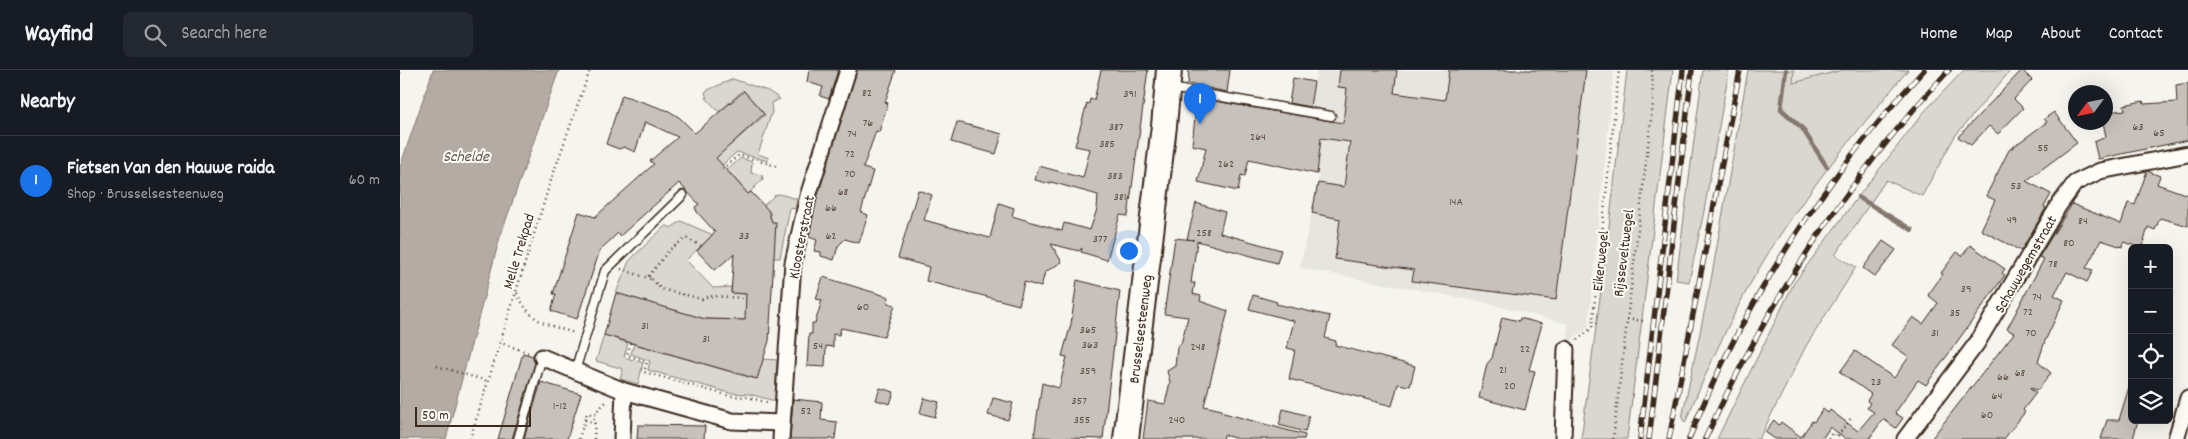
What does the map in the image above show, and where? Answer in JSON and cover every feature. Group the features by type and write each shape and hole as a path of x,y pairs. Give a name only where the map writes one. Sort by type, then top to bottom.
{"main road":[{"name":"Brusselsesteenweg","path":"1126,439 1168,79"}],"street":[{"name":"Kloosterstraat","path":"781,439 793,263 808,196 848,70"},
{"name":"Schauwegemstraat","path":"1904,439 1977,343 2059,205 2075,183 2100,171 2188,154"},
{"path":"1563,439 1566,349"},
{"path":"542,357 618,388 732,421 781,423"},
{"path":"618,388 622,439"},
{"path":"2176,439 2188,398"}],"lane":[{"path":"1168,79 1331,116"},
{"path":"575,371 604,271 682,195"},
{"path":"518,439 542,357"}],"path":[{"name":"Melle Trekpad","path":"470,439 550,183 590,70"},
{"name":"Eikerwegel","path":"1566,349 1592,328 1619,70"},
{"name":"Rijsseveltwegel","path":"1613,439 1653,103 1652,70"},
{"path":"722,170 739,155 776,166"},
{"path":"701,246 686,238 668,250 649,276 661,289 702,298 709,296 746,298"},
{"path":"615,260 622,270 653,280"},
{"path":"517,293 523,306 537,321 586,336"},
{"path":"1626,319 1643,321"},
{"path":"500,342 542,357"},
{"path":"630,343 627,355 647,362 644,372 730,396 748,397 783,407"},
{"path":"437,366 487,381"},
{"path":"594,439 595,415 618,388"},
{"path":"579,439 587,413 595,415"},
{"path":"1828,439 1832,433 1837,437 1851,418"},
{"path":"585,420 595,423"}],"shaded area":[{"path":"1317,70 1614,70 1588,328 1568,342 1568,324 1483,302 1300,268 1319,176 1317,174 1324,119 1181,93 1182,84 1310,108"},
{"path":"1627,70 1673,70 1627,439 1581,439 1606,253"},
{"path":"1703,70 1729,70 1704,211 1689,282 1676,280"},
{"path":"1748,70 1794,70 1793,83 1842,70 1908,70 1828,168 1798,208 1769,252 1730,323 1685,423 1682,418 1711,280"},
{"path":"1794,70 1842,70 1793,83"},
{"path":"1964,70 2011,70 1955,136 1922,196 1886,180 1835,255 1856,267 1806,346 1759,439 1717,439 1794,283 1923,113"},
{"path":"733,79 768,91 780,99 771,103 772,112 758,154 769,158 767,161 737,152 715,171 712,161 765,115 743,90 719,112 707,99 705,92"},
{"path":"741,158 752,162 751,173 762,175 763,179 748,194 731,174 725,172"},
{"path":"779,194 797,199 795,209 790,208 780,258 774,258 770,212 762,207 775,195"},
{"path":"681,221 713,235 686,260 713,288 731,287 731,293 746,294 752,320 705,319 616,293 629,261 666,225 671,228"},
{"path":"604,335 628,343 624,357 643,363 638,384 620,379 623,369 596,361"},
{"path":"634,344 756,379 762,359 777,360 775,401 749,394 730,393 648,370 650,361 631,354"}],"water":[{"name":"Schelde","path":"433,70 559,70 500,237 446,439 400,439 400,167"}],"building":[{"path":"809,70 838,70 829,99 820,96 823,87 807,82"},
{"path":"857,70 896,70 885,102 888,103 879,132 876,131 863,168 873,171 861,212 868,215 859,243 845,239 838,246 834,260 821,256 821,252 814,251 817,240 809,237 817,198"},
{"path":"1101,70 1148,70 1128,216 1120,215 1107,260 1081,252 1082,248 1079,251 1051,244 1062,262 1045,272 1041,287 1024,282 1019,305 926,281 929,267 898,258 918,190 932,195 924,220 990,238 999,203 1014,208 1012,216 1062,231 1064,223 1090,230 1097,209 1098,195 1051,182 1051,184 1035,180 1039,166 1083,178 1090,149 1075,146 1087,103 1089,104 1090,99 1094,100"},
{"path":"1189,70 1230,70 1227,92 1188,84"},
{"path":"1340,70 1397,70 1394,93 1445,100 1449,70 1586,70 1556,300 1412,281 1414,270 1335,259 1340,219 1312,213 1318,183 1344,187 1350,142 1321,138 1317,174 1249,159 1245,176 1241,175 1238,191 1198,182 1206,148 1192,145 1197,98 1343,123 1347,88 1338,87"},
{"path":"2022,70 2032,80 2014,99 2023,108 1998,134 1989,126 1971,145 1958,137"},
{"path":"1293,78 1314,82 1310,107 1289,103"},
{"path":"2188,83 2188,140 2098,159 2094,142 2106,137 2105,130 2113,130 2113,111 2125,110 2124,105 2143,101 2144,104 2177,102 2176,85"},
{"path":"744,91 764,114 716,158 748,194 751,192 768,210 772,222 776,222 769,341 757,379 604,335 616,293 705,319 745,320 746,294 731,293 734,254 715,270 697,251 715,232 697,212 695,207 699,204 679,183 620,236 618,233 600,250 577,319 551,311 556,294 553,294 579,212 595,217 654,164 650,161 678,137 645,122 635,152 624,147 619,149 606,144 622,95 669,111 680,118 695,133"},
{"path":"2054,112 2077,143 2026,181 2051,194 2044,207 2046,208 2021,251 1981,230 1995,200 1986,196 2009,150 2047,122 2044,119"},
{"path":"957,122 1002,134 996,154 951,142"},
{"path":"2147,171 2160,176 2157,184 2188,195 2188,226 2160,218 2155,230 2148,227 2143,244 2123,242 2122,247 2101,240 2086,268 2093,270 2087,282 2067,272 2054,295 2064,300 2045,341 2038,362 2051,373 2038,390 2029,388 2036,393 2023,410 2025,412 2004,439 1931,439 2014,333 2007,329 2044,259 2039,257 2072,204 2121,224 2128,203 2135,205"},
{"path":"1196,203 1225,212 1220,233 1281,250 1277,263 1197,241 1191,283 1195,283 1193,294 1201,296 1200,301 1228,311 1204,406 1305,435 1304,439 1238,439 1224,435 1223,439 1143,439 1148,401 1165,404 1170,382 1167,371 1175,366 1177,347 1181,344 1188,317 1164,314 1175,238 1194,240 1187,239"},
{"path":"1883,241 1896,250 1875,277 1863,268"},
{"path":"1970,245 2005,269 2002,273 2005,275 1926,385 1918,380 1895,413 1903,418 1896,428 1883,419 1869,439 1846,439 1830,427 1822,439 1775,439 1765,432 1774,420 1779,425 1781,422 1801,437 1823,409 1828,413 1830,410 1858,431 1874,412 1867,408 1870,403 1867,401 1871,394 1840,372 1855,351 1894,378 1909,357 1892,345 1913,317 1923,324 1938,303 1928,295 1943,274 1941,273 1957,252 1962,256"},
{"path":"823,277 889,297 888,303 895,305 884,337 841,328 839,335 833,334 833,347 826,346 825,367 807,366 809,334 812,334 812,323 815,323 822,300 816,299"},
{"path":"1077,280 1120,291 1103,439 1034,437 1042,383 1059,388 1067,357 1062,356 1071,324"},
{"path":"1253,295 1277,302 1276,304 1330,316 1325,338 1336,341 1335,345 1415,366 1410,386 1398,384 1392,406 1289,379 1295,350 1287,348 1294,321 1249,309"},
{"path":"1502,317 1519,321 1520,318 1542,324 1529,370 1535,371 1525,410 1479,398 1487,364 1492,358"},
{"path":"523,353 533,356 535,363 512,439 498,439"},
{"path":"541,382 581,394 567,439 524,439"},
{"path":"880,388 894,392 890,404 876,400"},
{"path":"2128,390 2128,424 2137,424 2133,439 2101,439 2107,420 2119,420"},
{"path":"924,398 939,402 935,417 920,413"},
{"path":"993,398 1013,403 1008,420 988,415"},
{"path":"793,399 822,402 821,420 837,422 835,439 790,439"},
{"path":"1283,409 1309,416 1305,432 1279,425"},
{"path":"638,425 705,426 704,439 637,439"}],"waterway":[{"path":"1786,70 1781,109 1802,128 1827,167"},
{"path":"1858,197 1912,230"}],"railway":[{"path":"1640,439 1683,70"},
{"path":"1649,439 1692,70"},
{"path":"1669,439 1740,70"},
{"path":"1689,439 1735,339 1761,291 1790,244 1820,198 1853,154 1924,70"},
{"path":"1705,439 1755,339 1812,245 1876,156 1911,112 1949,70"}],"place":[{"name":"Fietsen Van den Hauwe raida","path":"1200,124"}]}
